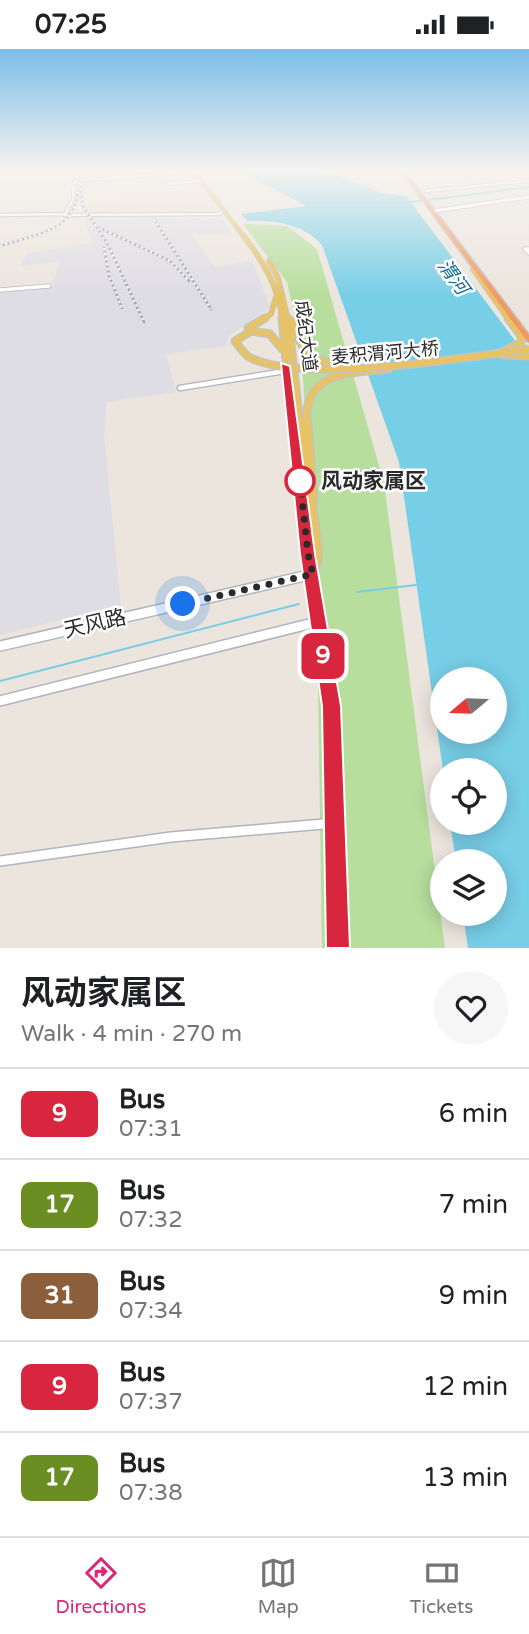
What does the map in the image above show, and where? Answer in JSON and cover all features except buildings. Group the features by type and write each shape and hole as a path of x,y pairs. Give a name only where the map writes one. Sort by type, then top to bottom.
{"highway":[{"path":"434,212 473,269 529,340"},
{"path":"434,212 529,332"}],"main road":[{"name":"成纪大道","path":"225,212 264,262 277,294 317,622 331,706 338,948"},
{"name":"成纪大道","path":"229,212 266,257 278,278 287,309 307,490 318,550 313,574"},
{"path":"473,269 522,340 517,347 498,354"},
{"path":"278,278 285,289 296,341 302,352 331,365 365,370"},
{"path":"249,330 271,314 277,294"},
{"path":"249,330 275,336 284,354"},
{"name":"麦积渭河大桥","path":"249,330 232,342 236,352 247,358 301,370 365,370 498,354 529,353"},
{"path":"313,514 305,405 309,393 331,378 365,370"},
{"name":"天风路","path":"0,646 313,574"},
{"path":"0,701 317,622"}],"street":[{"path":"62,215 67,212"},
{"path":"0,215 221,212"},
{"path":"0,290 49,286"},
{"path":"180,388 285,372"},
{"path":"0,861 172,837 335,823"}],"shaded area":[{"path":"93,212 218,212 94,213"},
{"path":"84,217 223,219 233,234 191,235 215,267 252,261 270,307 229,336 226,346 166,354 176,392 106,402 104,437 121,605 0,635 0,291 52,287 60,261 21,266 27,253 92,243"}],"green space":[{"path":"243,224 287,226 317,249 384,483 432,849 430,926 442,926 445,948 322,948 317,622 301,343 287,282"}],"water":[{"name":"渭河","path":"418,212 529,359 529,948 468,948 465,926 507,926 507,849 454,849 452,835 507,835 507,758 441,758 439,744 508,744 508,667 430,667 430,679 399,462 322,245 306,232 288,225 247,221 241,214"}],"waterway":[{"path":"357,592 416,585"},
{"path":"0,681 299,604"}],"railway":[{"path":"0,246 47,231 59,225 71,212"},
{"path":"87,212 108,245 144,322"},
{"path":"154,219 211,309"},
{"path":"100,228 170,261 189,281"},
{"path":"104,248 109,276 122,308"}],"bus line":[{"name":"9","path":"285,366 317,622 331,706 338,948"}],"place":[{"name":"风动家属区","path":"300,481"}],"route":[{"path":"183,604 313,574 308,554 299,471 300,481"}]}
